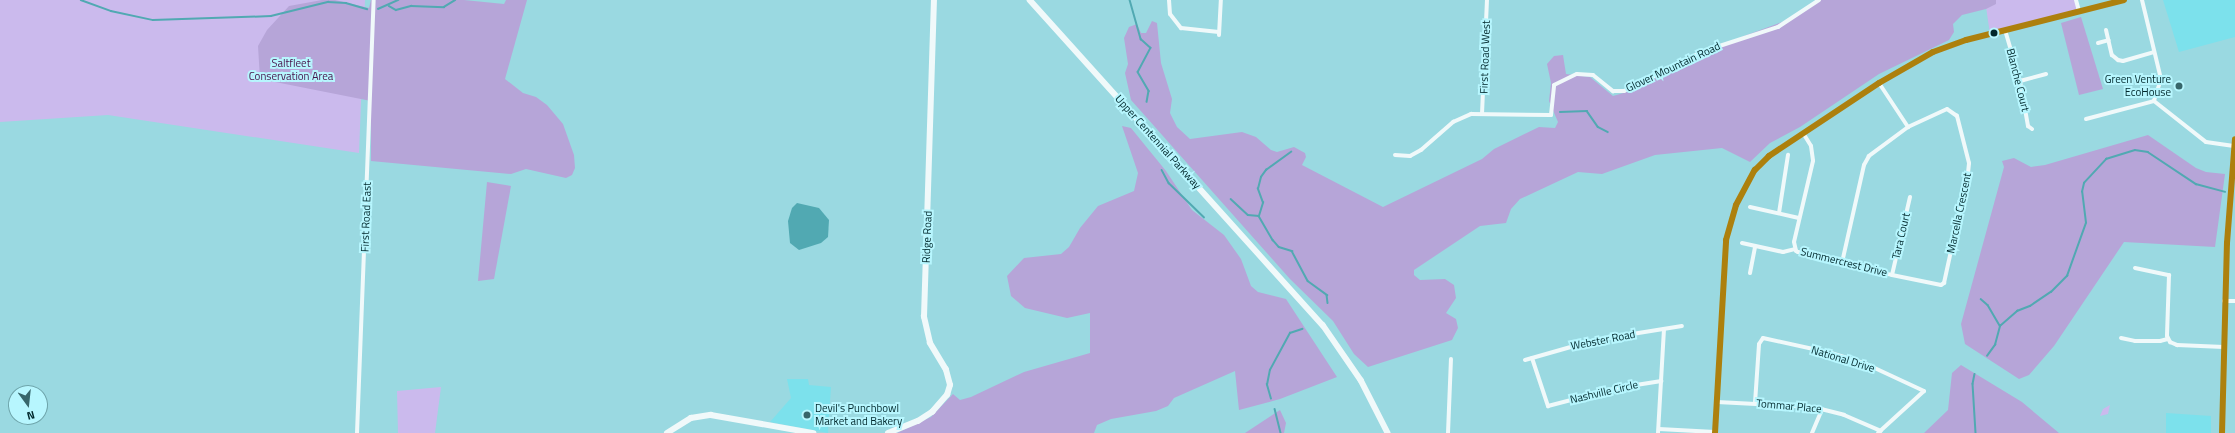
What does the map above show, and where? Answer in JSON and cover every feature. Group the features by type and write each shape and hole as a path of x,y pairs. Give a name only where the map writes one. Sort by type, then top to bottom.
{"main road":[{"name":"Ridge Road","path":"888,433 918,422 932,412 947,395 950,385 946,370 930,343 924,317 934,0"},
{"name":"Upper Centennial Parkway","path":"1030,0 1287,283 1323,325 1366,390 1388,433"},
{"path":"667,433 690,418 711,415 813,433"}],"street":[{"name":"First Road East","path":"357,433 374,0"},
{"path":"1169,0 1170,14 1181,28 1219,33 1221,0"},
{"name":"First Road West","path":"1482,114 1487,0"},
{"name":"Glover Mountain Road","path":"1482,114 1551,115 1554,87 1558,81 1577,74 1588,73 1608,90 1622,91 1704,51 1778,27 1819,0"},
{"path":"2076,0 2079,11"},
{"path":"1664,330 1658,431 1715,432 1726,240 1736,205 1755,170 1769,156 1803,133 1879,83 1933,52 2005,30 2124,0"},
{"path":"2142,0 2161,79 2154,101"},
{"name":"Blanche Court","path":"2005,30 2020,81 2028,126 2032,129"},
{"path":"2106,30 2112,54 2118,60 2123,61 2154,52"},
{"path":"2098,43 2108,40"},
{"path":"2020,81 2046,74"},
{"path":"1879,83 1908,127"},
{"path":"2086,119 2154,101"},
{"path":"2154,101 2160,108 2206,142 2234,146"},
{"name":"Marcella Crescent","path":"1842,263 1866,161 1873,152 1908,127 1947,109 1954,112 1969,163 1944,283 1941,285"},
{"path":"1395,155 1410,156 1421,150 1454,122 1471,114 1482,114"},
{"name":"Summercrest Drive","path":"1803,133 1811,146 1813,161 1799,218 1795,249 1798,252 1842,263 1941,285"},
{"path":"2222,433 2224,301 2235,139"},
{"path":"1779,212 1788,155"},
{"name":"Tara Court","path":"1892,275 1910,197"},
{"path":"1750,207 1779,212 1799,218"},
{"path":"1742,243 1783,252 1795,249"},
{"path":"1750,273 1755,247"},
{"path":"2135,268 2169,275 2168,338 2175,345 2224,347"},
{"path":"2224,301 2235,301"},
{"name":"Webster Road","path":"1525,360 1595,340 1682,326"},
{"name":"National Drive","path":"1755,403 1758,344 1763,338 1831,353 1866,364 1924,391 1880,432"},
{"path":"2122,338 2135,341 2160,341 2168,338"},
{"name":"Nashville Circle","path":"1532,358 1548,406 1617,388 1661,381"},
{"path":"1448,433 1451,359"},
{"name":"Tommar Place","path":"1717,402 1755,403 1822,409 1844,415 1880,432"},
{"path":"1812,433 1822,409"}],"shaded area":[{"path":"2163,0 2235,0 2235,37 2179,52"},
{"path":"797,203 819,208 829,220 828,237 821,243 799,250 790,243 788,221 792,208"},
{"path":"787,379 808,379 809,385 831,387 828,433 770,422 791,398"},
{"path":"2166,413 2211,416 2211,433 2166,433"}],"green space":[{"name":"Saltfleet Conservation Area","path":"0,0 365,0 359,153 108,115 0,122"},
{"path":"322,0 335,0 369,8 371,0 464,0 504,4 506,0 527,0 505,79 523,93 536,97 547,105 563,124 574,155 575,168 572,175 566,178 526,169 511,174 371,161 371,101 260,79 258,46 267,30 289,6"},
{"path":"1816,0 1996,0 1996,4 1986,9 1962,15 1953,24 1954,32 1949,40 1879,74 1800,127 1770,143 1750,162 1722,148 1655,155 1602,174 1578,172 1520,199 1511,209 1506,223 1480,226 1414,270 1414,275 1420,280 1445,279 1454,285 1456,298 1446,313 1456,319 1458,328 1452,340 1368,367 1354,354 1333,321 1290,279 1131,100 1125,73 1128,64 1124,38 1129,27 1137,24 1141,33 1146,33 1152,21 1157,23 1161,63 1172,99 1170,113 1177,127 1190,139 1242,132 1256,137 1271,150 1277,152 1294,147 1305,153 1306,157 1302,165 1383,207 1482,159 1494,149 1539,127 1555,128 1558,122 1549,101 1551,83 1547,64 1554,56 1563,55 1566,74 1590,77 1613,96 1627,92 1744,36 1790,19"},
{"path":"1985,0 2076,0 2080,12 1990,34"},
{"path":"2081,17 2103,89 2079,95 2061,23"},
{"path":"1122,126 1131,128 1166,171 1192,210 1224,235 1241,259 1251,286 1258,292 1286,299 1337,377 1280,399 1239,410 1235,371 1174,398 1168,406 1156,411 1111,419 1097,425 1094,433 897,433 931,417 953,394 960,400 971,397 1024,372 1090,353 1090,313 1067,318 1025,308 1011,296 1007,276 1024,258 1061,254 1069,247 1080,228 1098,206 1134,191 1138,173"},
{"path":"2148,135 2196,168 2206,172 2225,174 2215,247 2124,242 2054,346 2029,375 2019,379 1965,344 1961,324 2004,167 2002,161 2014,158 2031,167 2045,165"},
{"path":"487,182 511,186 494,279 478,281"},
{"path":"1961,365 2022,402 2059,433 1924,433 1948,410 1952,373"},
{"path":"441,387 435,433 398,433 397,391"},
{"path":"2110,405 2108,414 2100,416 2103,409"},
{"path":"1280,410 1286,423 1284,433 1245,433"}],"waterway":[{"path":"81,0 111,11 153,20 271,16 328,2 346,3 367,9"},
{"path":"378,9 398,0"},
{"path":"389,6 396,10 411,6 444,7 455,0"},
{"path":"1130,0 1141,39 1151,48 1138,72 1149,91 1147,102"},
{"path":"1560,112 1587,111 1598,127 1608,132"},
{"path":"1987,356 1995,345 2000,326 2017,311 2030,306 2051,292 2067,276 2086,223 2082,192 2084,183 2106,159 2135,150 2148,152 2196,184 2225,192"},
{"path":"1259,216 1263,203 1258,189 1261,177 1266,170 1291,152"},
{"path":"1162,170 1169,183 1204,217"},
{"path":"1231,199 1248,215 1259,216 1273,240 1279,247 1292,251 1308,281 1327,295 1328,303"},
{"path":"1981,299 1988,305 2000,326"},
{"path":"1271,399 1267,385 1270,370 1290,333 1302,329"},
{"path":"1975,374 1973,384 1976,433"},
{"path":"1275,409 1281,433"}],"transit line":[{"path":"1715,433 1726,240 1736,205 1755,170 1769,156 1879,83 1933,52 1966,40 2124,0"},
{"path":"2222,433 2227,243 2235,139"}],"place":[{"name":"Green Venture EcoHouse","path":"2179,86"},
{"name":"Devil's Punchbowl Market and Bakery","path":"807,415"}]}
